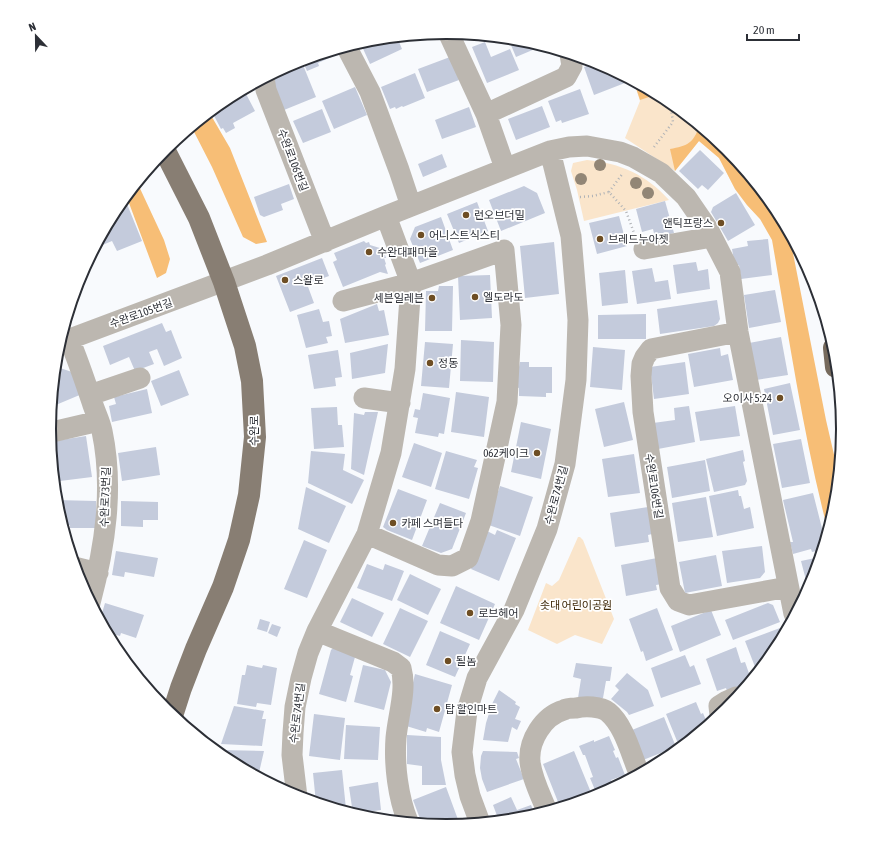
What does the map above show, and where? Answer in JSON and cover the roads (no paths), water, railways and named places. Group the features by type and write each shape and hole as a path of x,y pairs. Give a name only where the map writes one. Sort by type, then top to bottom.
{"main road":[{"name":"수완로","path":"167,156 199,218 224,282 245,346 252,381 255,437 249,495 237,546 223,587 196,649 174,709"}],"street":[{"path":"451,39 486,114 505,168"},
{"path":"349,51 370,92 411,206"},
{"path":"486,114 566,77 572,66 571,60"},
{"name":"수완로106번길","path":"265,83 266,90 325,242"},
{"path":"224,282 550,151 569,147 587,146 620,152 661,173 686,197 712,237 730,272 738,332 792,606"},
{"name":"수완로74번길","path":"478,817 470,796 462,752 467,710 477,678 514,610 547,529 565,464 576,380 578,320 571,236 550,151"},
{"name":"수완로74번길","path":"296,789 292,755 293,732 295,707 301,678 317,631 367,534 391,453 400,403 405,369 411,283 386,216"},
{"path":"644,249 712,237"},
{"path":"343,301 411,283 504,250 511,325 507,402 481,521 468,558 452,566 438,565 367,534"},
{"name":"수완로105번길","path":"66,340 224,282"},
{"name":"수완로106번길","path":"738,332 651,349 645,356 642,364 641,376 643,412 670,588 678,601 689,605 788,587"},
{"name":"수완로73번길","path":"65,344 90,395 102,430 106,457 108,487 106,520 98,573 92,594"},
{"path":"90,395 140,378"},
{"path":"364,398 400,403"},
{"path":"56,431 99,421"},
{"path":"82,569 98,573"},
{"path":"317,631 392,662 401,668 404,678 396,739 398,787 407,817"},
{"path":"545,806 532,773 530,762 531,749 535,736 545,721 563,710 586,706 606,710 618,722 637,769"}],"place":[{"name":"런오브더밀","path":"466,215"},
{"name":"앤틱프랑스","path":"721,223"},
{"name":"어니스트식스티","path":"421,235"},
{"name":"브레드누아젯","path":"600,239"},
{"name":"수완대패마을","path":"369,252"},
{"name":"스왈로","path":"285,280"},
{"name":"엘도라도","path":"475,297"},
{"name":"세븐일레븐","path":"432,298"},
{"name":"정동","path":"430,363"},
{"name":"오이사 5:24","path":"780,398"},
{"name":"062케이크","path":"537,453"},
{"name":"카페 스며들다","path":"393,523"},
{"name":"로브헤어","path":"470,613"},
{"name":"될놈","path":"448,661"},
{"name":"탑 할인마트","path":"437,709"}],"park label":[{"name":"솟대 어린이공원","path":"576,605"}]}
